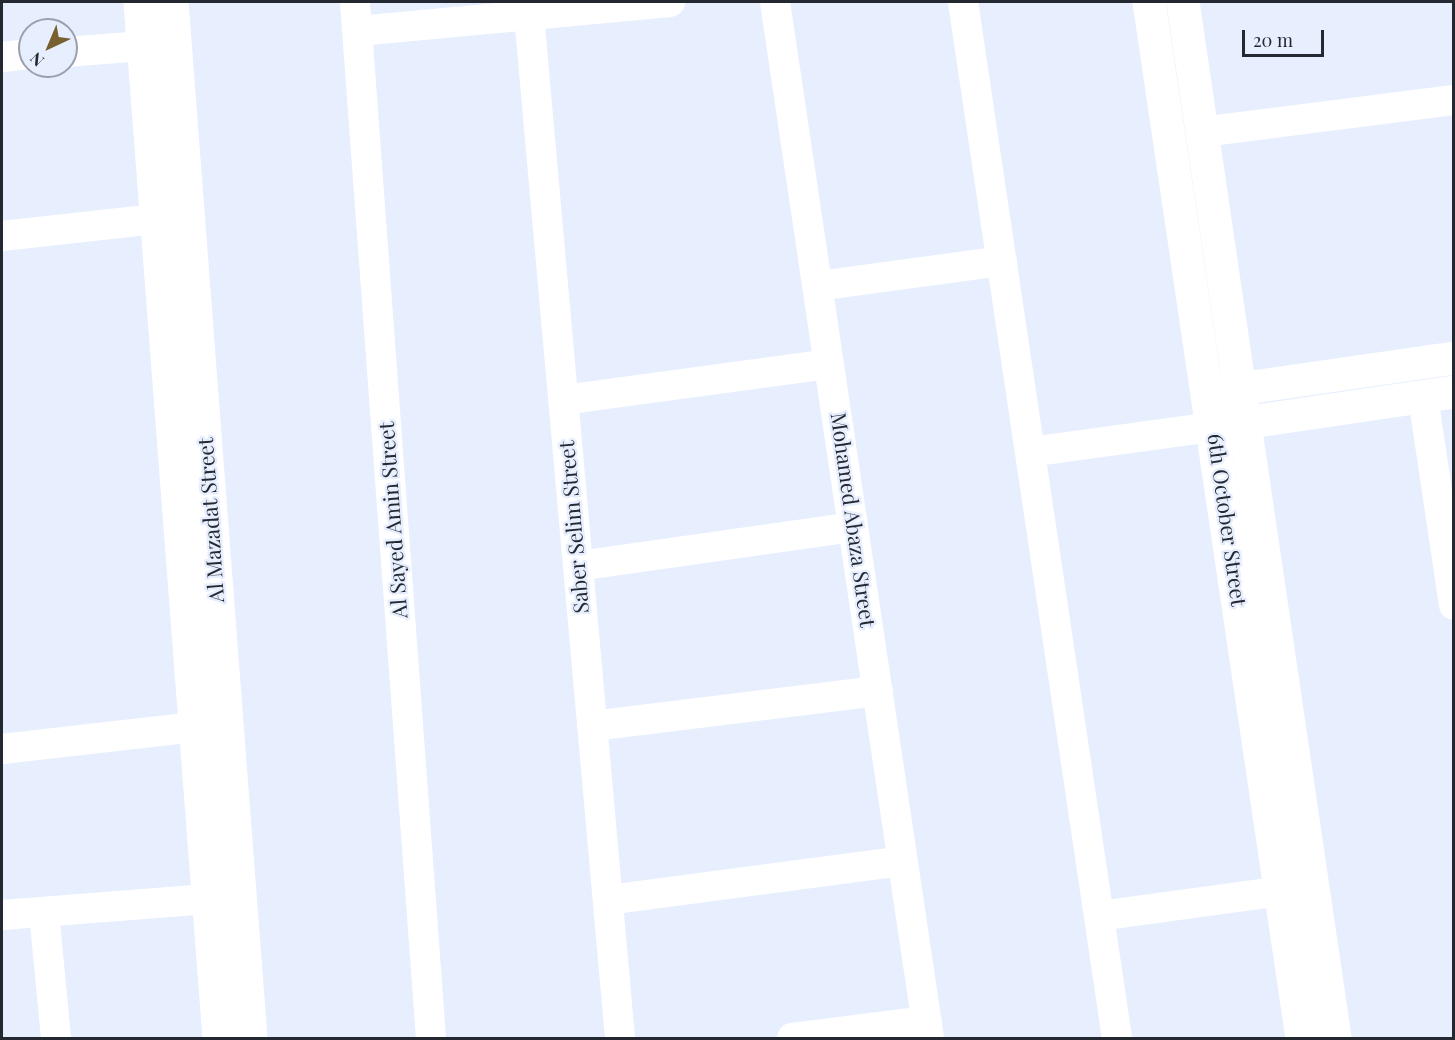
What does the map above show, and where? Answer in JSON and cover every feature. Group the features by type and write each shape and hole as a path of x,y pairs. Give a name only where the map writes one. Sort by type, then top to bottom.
{"street":[{"name":"Al Mazadat Street","path":"140,2 219,1038"},
{"name":"Al Mazadat Street","path":"172,2 251,1038"},
{"name":"Al Sayed Amin Street","path":"356,2 432,1038"},
{"path":"358,31 670,2"},
{"name":"Mohamed Abaza Street","path":"775,2 928,1029"},
{"path":"963,2 1117,1038"},
{"name":"6th October Street","path":"1149,2 1302,1038"},
{"name":"6th October Street","path":"1183,2 1335,1038"},
{"name":"Saber Selim Street","path":"529,15 620,1038"},
{"path":"78,51 143,46"},
{"path":"2,57 18,55"},
{"path":"1202,132 1454,100"},
{"path":"2,236 156,219"},
{"path":"818,286 1002,261"},
{"path":"1207,393 1454,358"},
{"path":"563,400 829,364"},
{"path":"1030,452 1438,394 1454,605"},
{"path":"578,566 853,527"},
{"path":"592,726 878,691"},
{"path":"2,749 195,727"},
{"path":"608,900 903,861"},
{"path":"1099,916 1313,887"},
{"path":"2,915 208,899"},
{"path":"44,912 56,1038"},
{"path":"792,1038 928,1029"}]}
